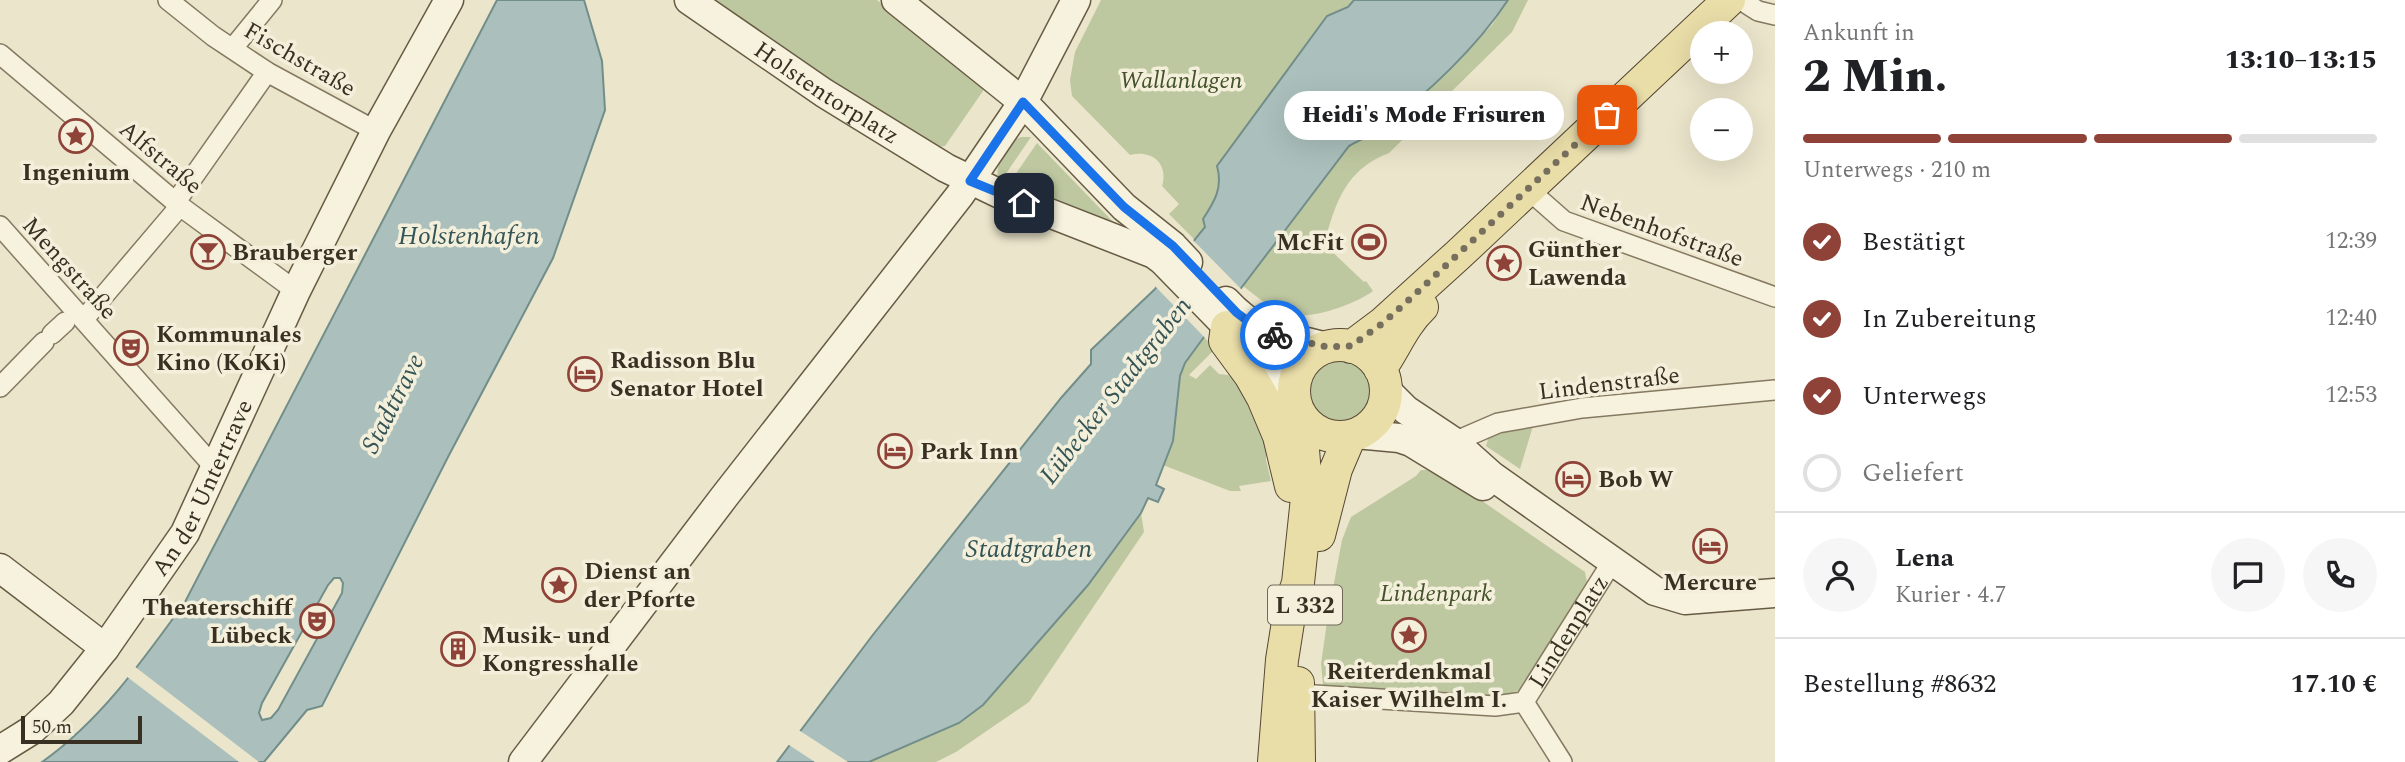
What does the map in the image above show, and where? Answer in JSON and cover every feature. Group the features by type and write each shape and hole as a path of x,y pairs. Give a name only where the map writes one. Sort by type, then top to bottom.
{"main road":[{"name":"An der Untertrave","path":"0,750 32,730 61,703 105,648 185,533 296,291 376,131 449,0"},
{"name":"Holstentorplatz","path":"689,0 824,93 970,181 1138,247 1168,253"},
{"path":"896,0 1023,102 1232,320 1251,351 1298,408"},
{"path":"523,762 970,181 1023,102 1076,0"},
{"name":"L 332","path":"1730,21 1749,4"},
{"name":"L 332","path":"1299,762 1298,657 1314,555 1329,494 1353,435 1368,427 1379,414 1383,379 1402,329 1534,194 1646,88 1749,4"},
{"name":"L 332","path":"1646,88 1690,56"},
{"name":"L 332","path":"1273,762 1282,660 1291,603 1298,583 1307,498 1294,385 1301,366 1310,356 1339,347 1383,323 1534,194"},
{"path":"1232,320 1250,324 1270,334 1339,347"},
{"path":"1232,320 1225,341 1263,398 1279,436 1287,466 1293,495 1295,548 1291,603"},
{"name":"Lindenplatz","path":"1339,347 1368,355 1406,410 1454,442 1492,476 1612,562"},
{"name":"Lindenplatz","path":"1298,408 1309,425 1321,433 1411,442 1493,493 1528,502"},
{"path":"1612,562 1655,591 1685,600 1775,593"},
{"path":"0,568 105,648"}],"street":[{"name":"Fischstraße","path":"168,0 213,36 267,72 376,131"},
{"path":"233,48 272,0"},
{"name":"Alfstraße","path":"0,54 177,205 296,291"},
{"path":"0,387 61,328 177,205 267,72"},
{"name":"Nebenhofstraße","path":"1534,194 1564,221 1775,297"},
{"name":"Mengstraße","path":"0,226 61,328 193,443 215,468"},
{"name":"Lindenstraße","path":"1454,442 1498,423 1582,408 1775,390"},
{"name":"Lindenplatz","path":"1298,694 1495,706 1524,702 1612,562"},
{"path":"1524,702 1562,762"}],"green space":[{"path":"705,0 877,0 982,82 983,91 945,146 938,147 821,79"},
{"name":"Wallanlagen","path":"1101,0 1354,0 1349,7 1337,14 1220,176 1217,194 1203,219 1205,227 1195,240 1169,214 1179,204 1162,186 1163,171 1157,160 1145,154 1130,155 1072,96 1070,80 1075,52"},
{"path":"1508,0 1528,0 1512,32 1389,153 1362,168 1344,189 1338,201 1324,244 1366,281 1373,291 1334,309 1301,316 1286,313 1272,304 1270,307 1243,286 1349,146 1380,129 1438,80 1492,25"},
{"path":"1031,137 1001,181 998,176 999,165 1016,139"},
{"path":"1037,143 1118,227 1008,185"},
{"path":"1204,337 1213,346 1213,351 1189,375 1196,379 1210,365 1219,374 1228,375 1237,382 1252,410 1266,448 1271,481 1239,486 1241,491 1230,491 1163,465 1173,441 1180,376 1185,363"},
{"path":"1340,357 1353,360 1364,367 1371,378 1374,391 1371,404 1364,415 1353,422 1340,425 1327,422 1316,415 1309,404 1306,391 1309,378 1316,367 1327,360"},
{"path":"1533,426 1520,469 1486,446 1489,436"},
{"name":"Lindenpark","path":"1421,470 1427,470 1485,503 1585,572 1587,582 1580,599 1521,689 1506,697 1323,684 1321,664 1328,615 1342,540 1351,517 1416,476"},
{"path":"1141,513 1144,532 1029,702 956,752 936,762 869,762 983,705 1088,585"}],"water":[{"name":"Holstenhafen","path":"497,0 584,0 602,61 605,110 553,258 448,457 322,706 307,710 264,762 42,762 83,727 120,688 185,602","holes":["334,578 340,578 343,583 342,593 278,710 271,718 262,720 259,713 262,703 328,585"]},
{"name":"Stadtgraben","path":"1354,0 1508,0 1482,35 1433,85 1382,128 1349,146 1204,337 1185,363 1180,376 1173,441 1156,485 1164,489 1158,502 1148,498 1141,513 1088,585 983,705 959,723 869,762 777,762 872,636 1091,364 1091,350 1155,289 1205,227 1203,219 1218,187 1217,166 1327,16 1348,7"}],"pier":[{"path":"1191,238 1243,291 1207,340 1154,285"},
{"path":"134,666 259,762 239,762 126,676"},
{"path":"797,729 848,762 815,762 786,743"}],"way so far":[{"path":"1275,335 1327,347 1351,346 1411,298 1607,115"}],"place":[{"name":"Heidi's Mode Frisuren","path":"1607,115"},
{"name":"Ingenium","path":"76,136"},
{"name":"McFit","path":"1369,242"},
{"name":"Brauberger","path":"208,252"},
{"name":"Günther Lawenda","path":"1504,263"},
{"name":"Kommunales Kino (KoKi)","path":"131,348"},
{"name":"Radisson Blu Senator Hotel","path":"585,374"},
{"name":"Park Inn","path":"895,451"},
{"name":"Bob W","path":"1573,479"},
{"name":"Mercure","path":"1710,546"},
{"name":"Dienst an der Pforte","path":"559,585"},
{"name":"Theaterschiff Lübeck","path":"317,621"},
{"name":"Reiterdenkmal Kaiser Wilhelm I.","path":"1409,635"},
{"name":"Musik- und Kongresshalle","path":"458,649"}],"route":[{"path":"1024,203 970,181 1023,102 1124,207 1173,246 1237,313 1260,330 1275,335"}],"water label":[{"name":"Lübecker Stadtgraben","path":"1115,390"},
{"name":"Stadttrave","path":"392,403"}]}
